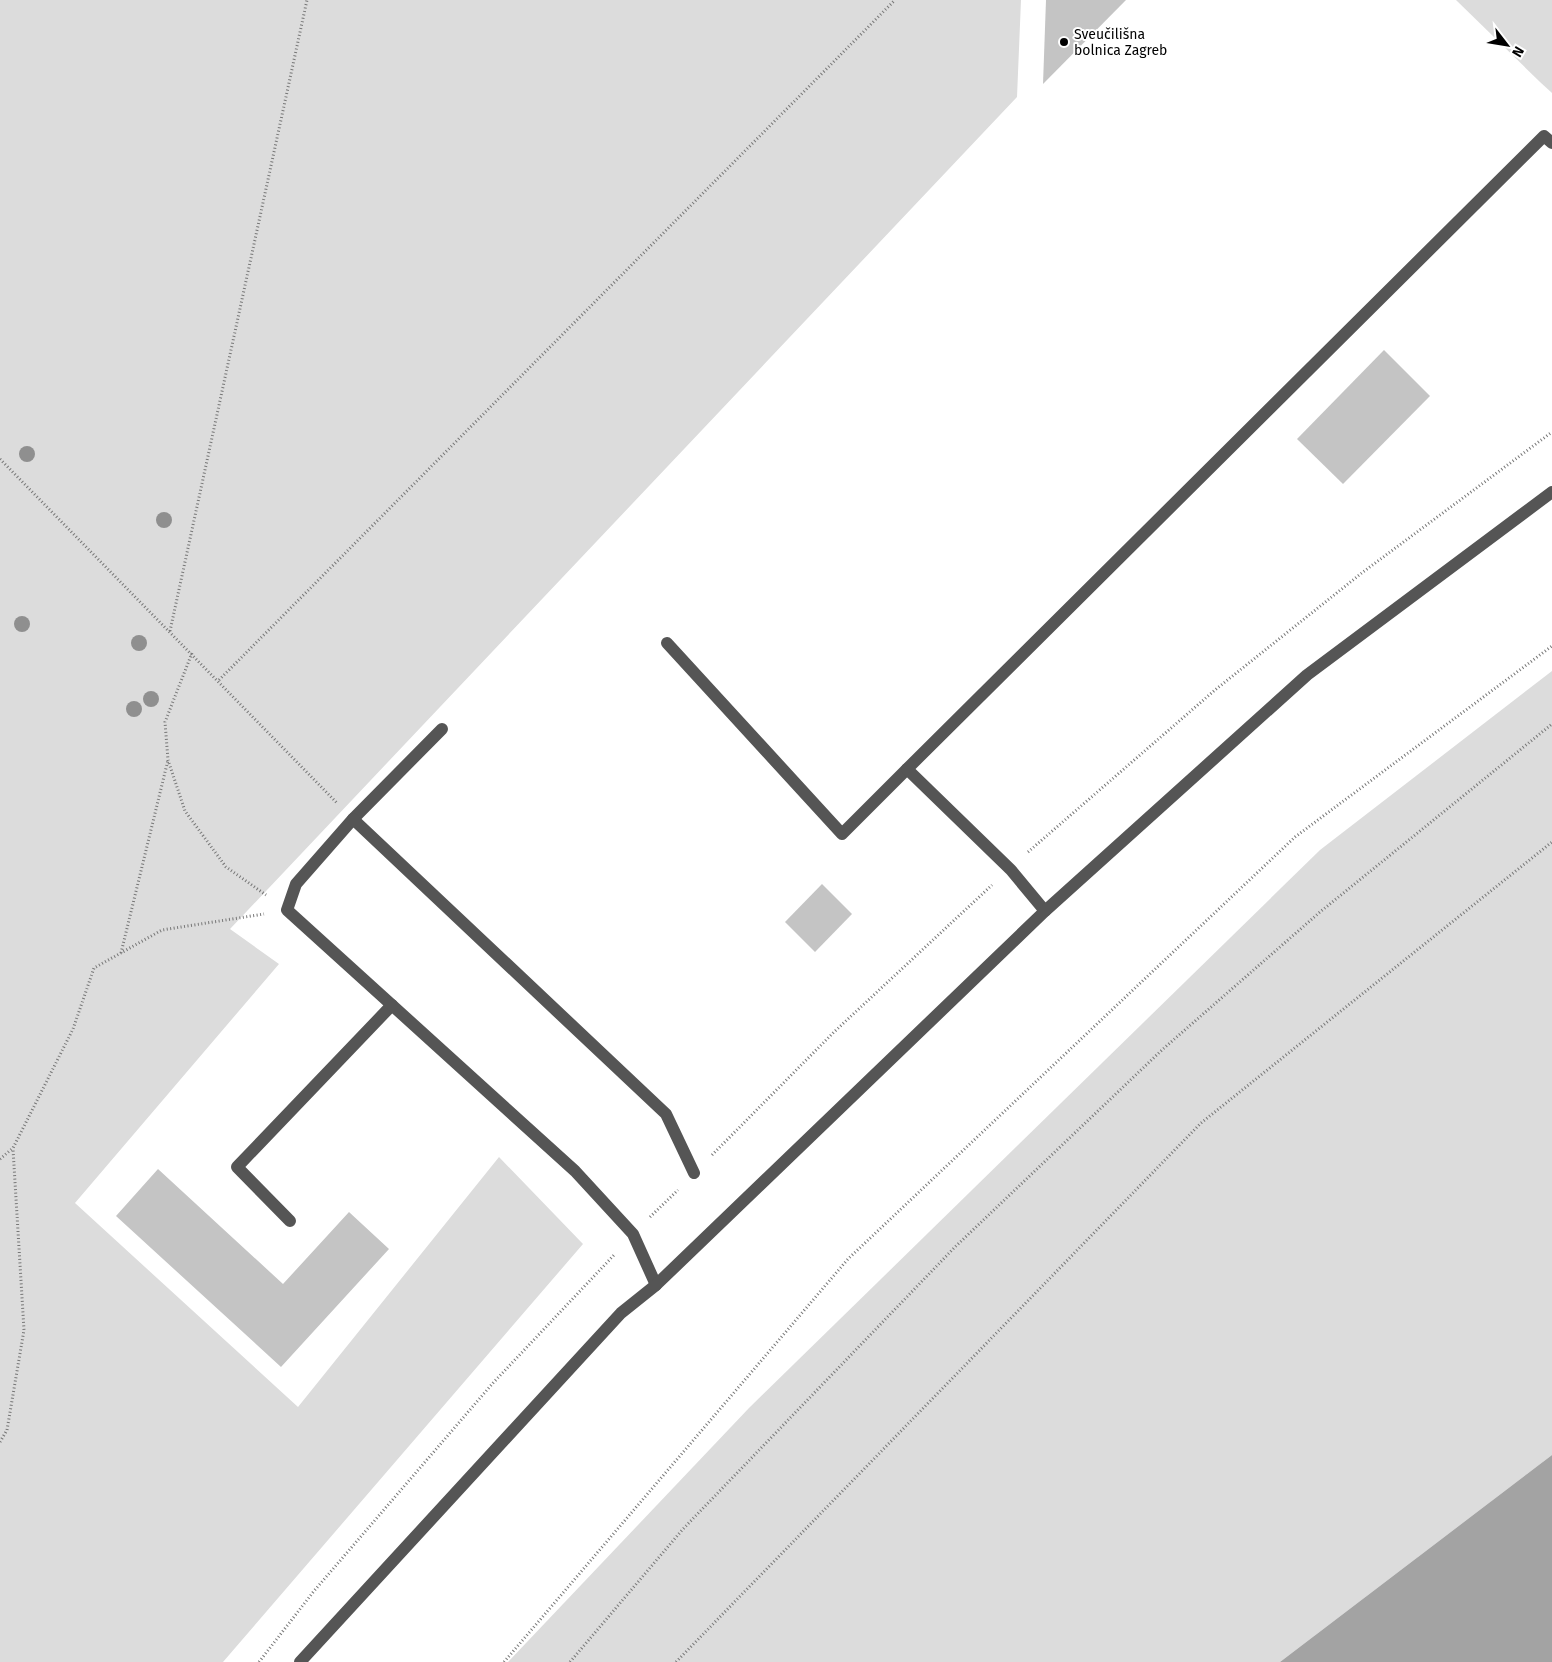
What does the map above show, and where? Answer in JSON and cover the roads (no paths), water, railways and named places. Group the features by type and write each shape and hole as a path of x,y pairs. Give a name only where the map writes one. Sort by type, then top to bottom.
{"street":[{"path":"667,643 842,834 1544,136 1552,143"},
{"path":"300,1662 621,1313 656,1285 1045,911 1307,675 1552,492"},
{"path":"442,728 353,819 296,884 287,910 575,1171 633,1234 656,1285"},
{"path":"907,769 1011,870 1045,911"},
{"path":"353,819 666,1114 694,1173"},
{"path":"290,1221 237,1167 392,1005"}],"place":[{"name":"Sveučilišna bolnica Zagreb","path":"1064,42"}]}
